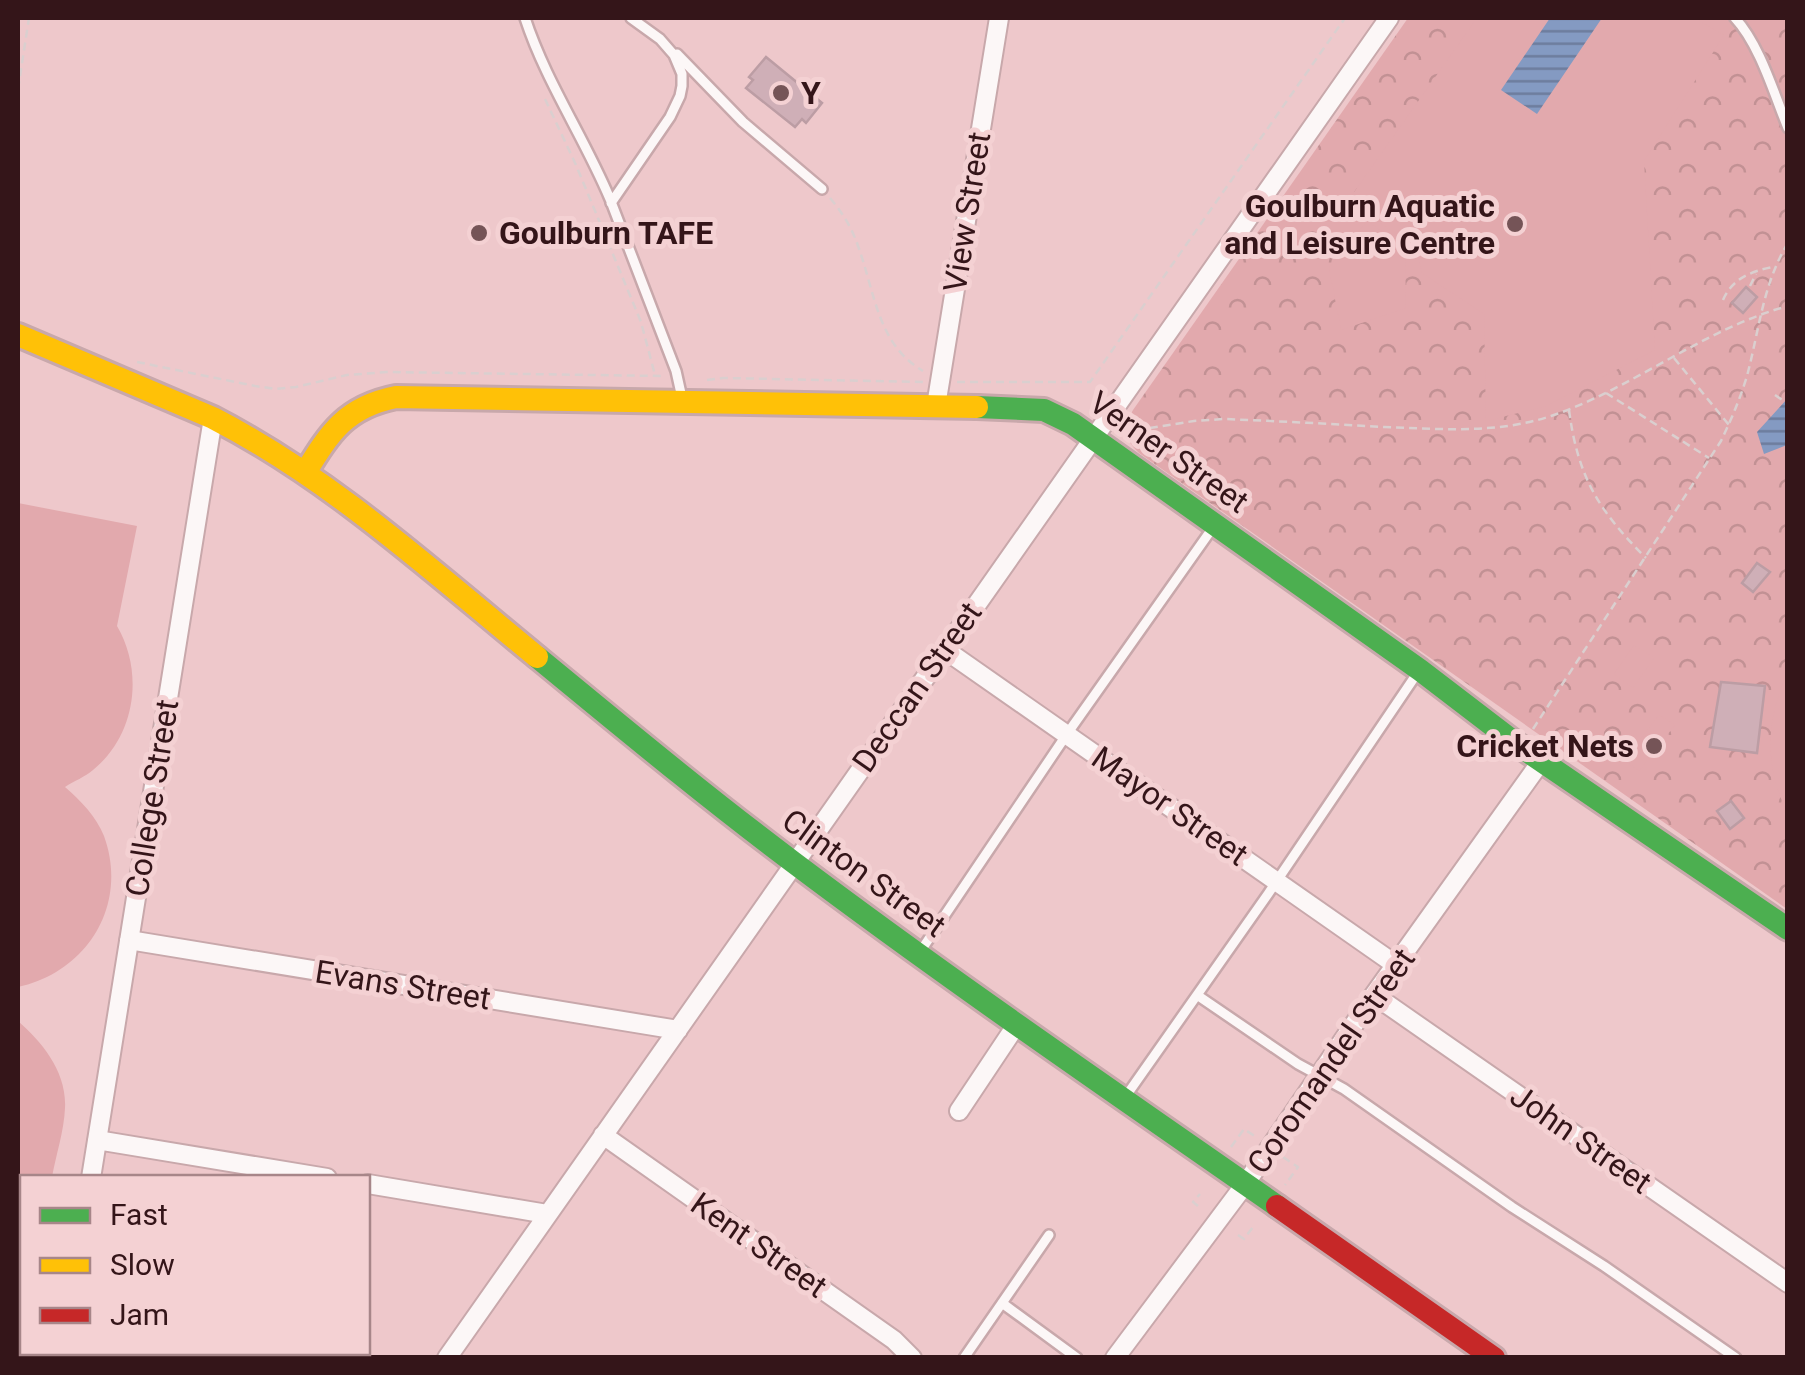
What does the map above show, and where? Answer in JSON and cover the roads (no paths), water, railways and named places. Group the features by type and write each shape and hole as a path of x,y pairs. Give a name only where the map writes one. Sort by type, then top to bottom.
{"street":[{"name":"View Street","path":"933,390 999,18"},
{"name":"Deccan Street","path":"447,1358 1389,18"},
{"name":"Clinton Street","path":"18,336 213,418 305,472 368,518 685,779 794,863 1494,1358"},
{"name":"Verner Street","path":"305,472 344,418 380,398 683,402 933,390 1044,410 1064,418 1216,524 1518,745 1788,929"},
{"name":"College Street","path":"91,1175 213,418"},
{"name":"Mayor Street","path":"944,648 1396,965"},
{"name":"Coromandel Street","path":"1115,1358 1246,1183 1542,760"},
{"name":"Evans Street","path":"129,940 678,1030"},
{"name":"John Street","path":"1374,995 1788,1283"},
{"path":"958,1110 1017,1024"},
{"name":"Kent Street","path":"602,1135 894,1340 912,1358"},
{"path":"97,1140 309,1175"},
{"path":"370,1184 547,1214"}],"lane":[{"path":"525,18 554,88 611,203 678,378 683,402"},
{"path":"631,18 691,66 743,122 822,189"},
{"path":"1735,18 1758,57 1788,128"},
{"path":"611,203 680,96 682,74 668,46"},
{"path":"918,954 1216,524"},
{"path":"1124,1098 1420,670"},
{"path":"1197,995 1298,1064 1344,1089 1736,1358"},
{"path":"964,1358 1050,1235"},
{"path":"1002,1303 1077,1358"}],"water":[{"path":"1550,18 1602,18 1537,114 1501,90"},
{"path":"1787,399 1787,445 1764,454 1757,432"}],"place":[{"name":"Y","path":"781,93"},
{"name":"Goulburn Aquatic and Leisure Centre","path":"1515,224"},
{"name":"Goulburn TAFE","path":"479,233"},
{"name":"Cricket Nets","path":"1654,746"}]}
